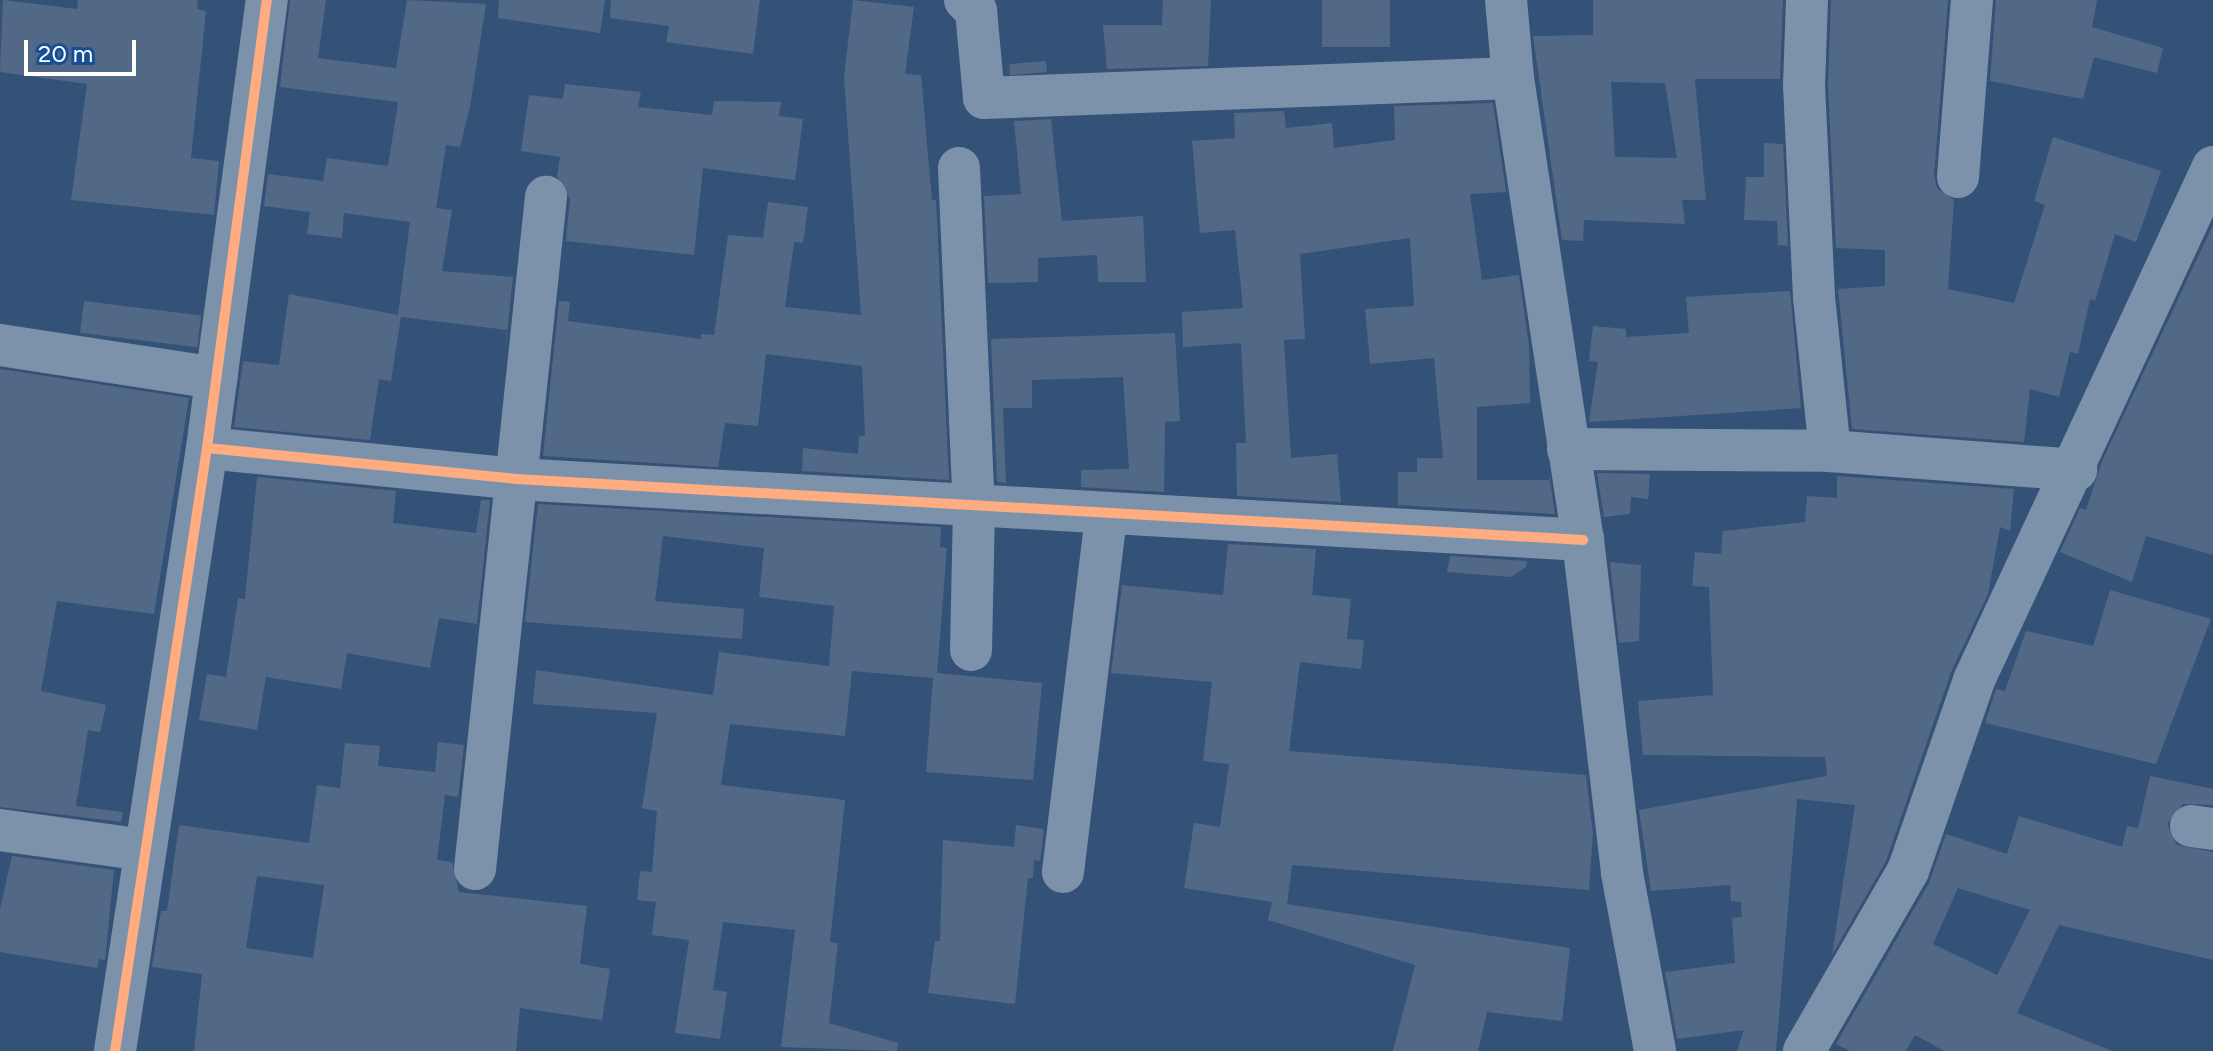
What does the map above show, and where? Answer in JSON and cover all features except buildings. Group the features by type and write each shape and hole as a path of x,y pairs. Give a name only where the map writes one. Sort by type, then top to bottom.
{"street":[{"path":"115,1051 207,448 267,0"},
{"path":"965,0 976,11 984,98 1513,78"},
{"path":"1506,0 1513,78 1583,540 1622,873 1655,1051"},
{"path":"1807,0 1804,85 1814,297 1830,451"},
{"path":"1958,177 1972,0"},
{"path":"1804,1051 1908,871 1974,680 2076,470 2213,167"},
{"path":"959,168 974,508 971,650"},
{"path":"475,869 546,197"},
{"path":"0,345 216,378"},
{"path":"207,448 516,479 974,508 1583,540"},
{"path":"1568,449 1830,451 2076,470"},
{"path":"1063,872 1106,515"},
{"path":"0,830 145,850"}],"cycle path":[{"path":"115,1051 207,448 267,0"},
{"path":"207,448 516,479 1583,540"}]}
